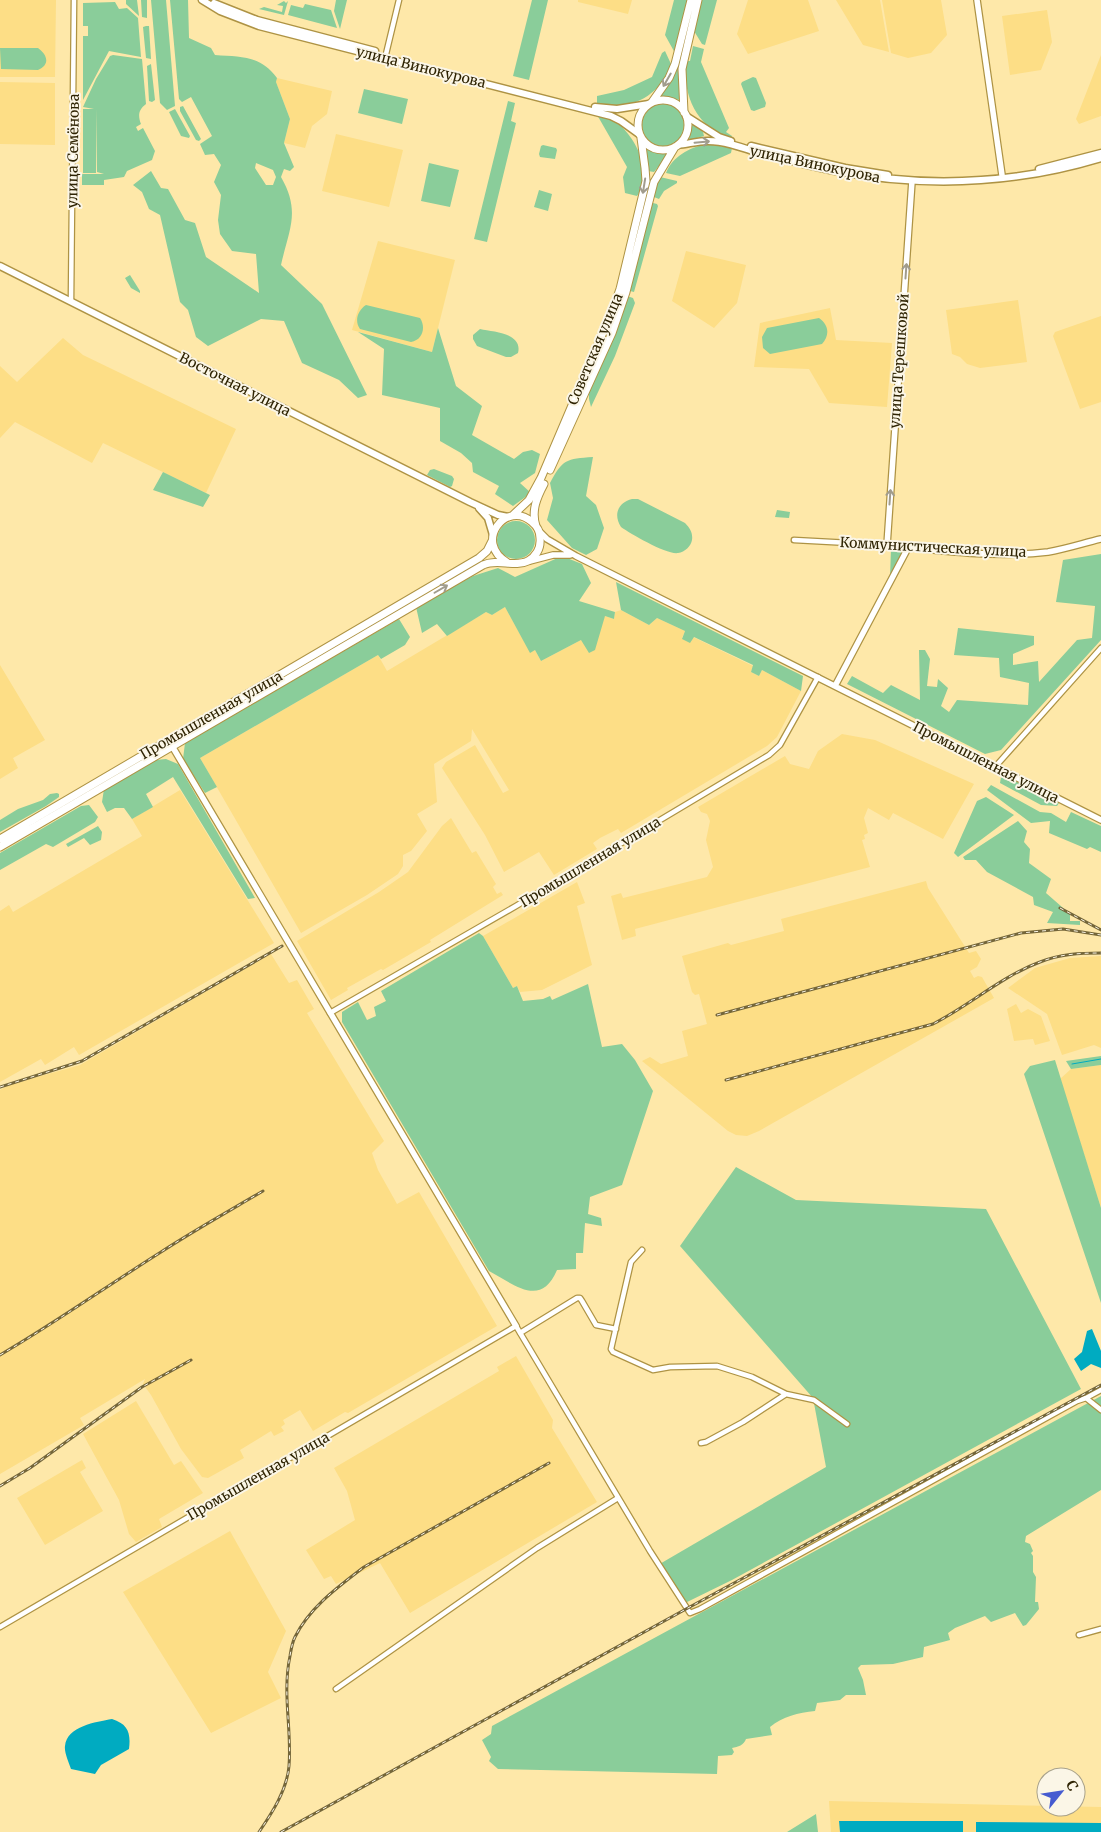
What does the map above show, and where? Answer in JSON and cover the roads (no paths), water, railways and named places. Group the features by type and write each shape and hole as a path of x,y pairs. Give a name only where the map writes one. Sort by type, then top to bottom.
{"main road":[{"name":"улица Винокурова","path":"202,0 220,11 241,20 598,108 617,109 651,103"},
{"name":"улица Винокурова","path":"209,0 257,20 386,56"},
{"path":"691,0 675,64 651,103 640,115 638,124 640,136 654,149 664,150 676,146 683,140 687,132 682,68 698,0"},
{"name":"улица Винокурова","path":"453,73 611,116 622,121 640,136"},
{"path":"651,103 662,100 672,101 681,107 685,114"},
{"name":"улица Винокурова","path":"685,114 725,139 893,178"},
{"name":"Советская улица","path":"551,463 568,411 605,331 620,289 646,181 646,168 640,136"},
{"name":"улица Винокурова","path":"676,146 702,141 716,142 796,162 864,176 965,182 1042,173 1100,158"},
{"name":"Советская улица","path":"510,516 525,505 543,479 612,333 626,292 653,187 676,146"},
{"name":"Восточная улица","path":"0,266 470,502 498,515 510,516"},
{"name":"Советская улица","path":"538,528 534,518 535,506 543,479"},
{"name":"Восточная улица","path":"470,502 488,518 492,537"},
{"path":"510,516 525,517 538,528 539,549 526,562 508,563 496,553 492,537 499,523 510,516"},
{"name":"Промышленная улица","path":"0,847 170,743 398,610 479,558 487,551 492,537"},
{"name":"Промышленная улица","path":"398,610 483,565 492,562 508,563"},
{"name":"Промышленная улица","path":"0,839 160,753 170,743"}],"street":[{"name":"улица Семёнова","path":"71,301 74,0"},
{"path":"386,56 399,0"},
{"path":"977,0 1002,177"},
{"name":"улица Терешковой","path":"887,545 912,179"},
{"name":"Промышленная улица","path":"538,528 547,539 576,556 1101,820"},
{"name":"Коммунистическая улица","path":"794,540 994,553 1060,550 1101,539"},
{"path":"835,686 908,548"},
{"name":"Промышленная улица","path":"526,562 561,554 576,556"},
{"path":"995,767 1101,648"},
{"name":"Промышленная улица","path":"330,1013 516,906 769,755 780,745 818,677"},
{"name":"Промышленная улица","path":"170,743 618,1498 686,1609 690,1612 696,1611 1077,1401 1101,1390"},
{"path":"160,753 170,752 178,756"},
{"path":"642,1250 631,1262 611,1351 653,1370 670,1367 717,1366 752,1377 786,1394 814,1400 848,1424"},
{"path":"520,1333 576,1298 580,1298 596,1325 616,1329"},
{"name":"Промышленная улица","path":"0,1627 516,1326"},
{"path":"701,1443 743,1422 786,1394"},
{"path":"1086,1398 1101,1410"},
{"path":"336,1689 537,1548 618,1498"},
{"path":"1079,1635 1101,1629"}],"water":[{"path":"1092,1329 1101,1351 1101,1368 1091,1364 1081,1371 1074,1359 1082,1352 1087,1331"},
{"path":"112,1719 125,1726 129,1734 129,1749 101,1765 95,1774 71,1769 65,1746 71,1734 83,1726"},
{"path":"839,1821 963,1821 963,1832 840,1832"},
{"path":"976,1822 1101,1823 1101,1832 976,1832"}],"waterway":[{"path":"1072,1064 1101,1059"}],"railway":[{"path":"1060,908 1101,930"},
{"path":"717,1015 1021,933 1063,929 1101,935"},
{"path":"0,1087 82,1061 282,946"},
{"path":"726,1080 933,1024 1026,968 1048,959 1078,954 1101,953"},
{"path":"0,1355 199,1228 263,1191"},
{"path":"0,1486 30,1468 142,1387 191,1360"},
{"path":"281,1832 686,1609 1101,1385"},
{"path":"259,1832 278,1801 288,1775 290,1752 287,1698 288,1670 294,1639 308,1616 325,1598 364,1567 549,1463"}]}
